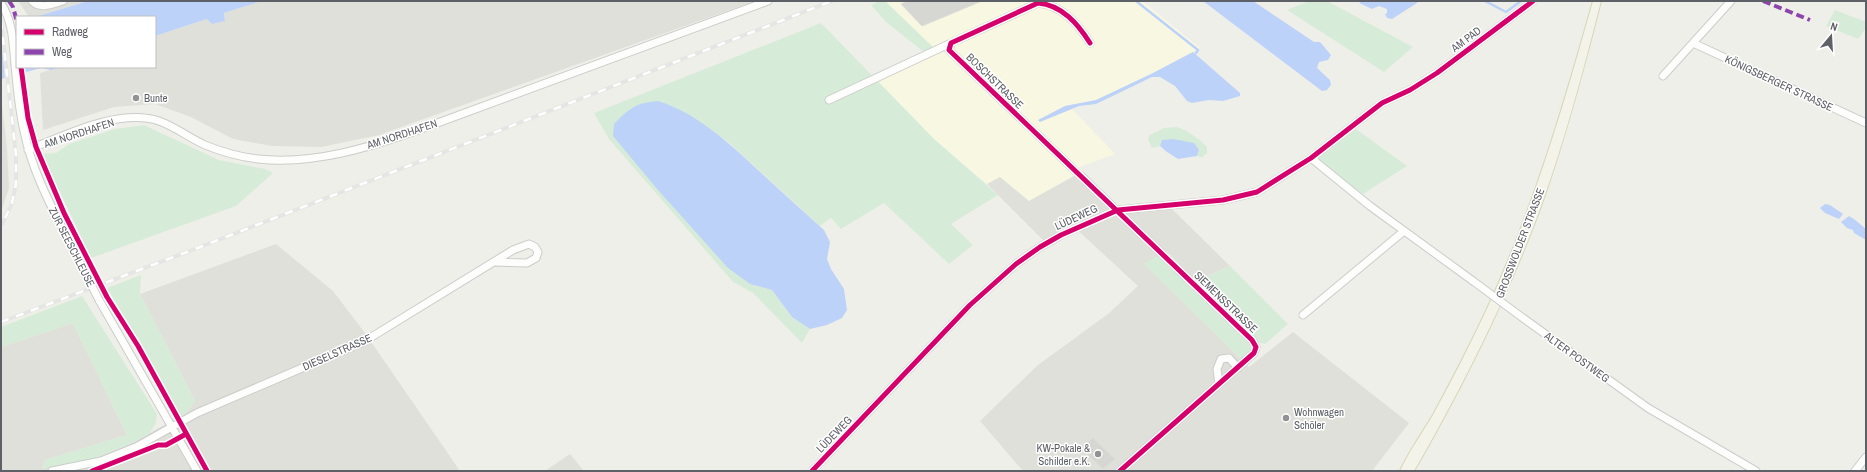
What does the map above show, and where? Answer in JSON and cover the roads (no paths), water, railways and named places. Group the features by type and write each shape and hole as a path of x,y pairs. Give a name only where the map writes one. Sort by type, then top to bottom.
{"main road":[{"name":"GROSSWOLDER STRASSE","path":"1407,471 1434,425 1472,354 1498,299 1514,260 1533,212 1556,145 1597,1"}],"street":[{"path":"32,1 34,4 39,6 46,6 63,1"},
{"name":"AM NORDHAFEN","path":"28,150 109,121 128,118 147,118 166,124 207,145 226,152 250,158 286,160 312,159 338,154 378,143 452,117 768,1"},
{"name":"AM PAD","path":"1410,90 1449,64 1472,45 1534,1"},
{"path":"1663,76 1731,1"},
{"name":"ZUR SEESCHLEUSE","path":"1,3 6,10 11,25 20,114 28,150 40,184 99,300 197,471"},
{"name":"BOSCHSTRASSE","path":"829,100 1038,3 1051,4 1062,12 1082,30 1090,43"},
{"name":"BOSCHSTRASSE","path":"951,43 949,50 1118,210"},
{"name":"KÖNIGSBERGER STRASSE","path":"1693,43 1866,123"},
{"name":"LÜDEWEG","path":"812,471 970,305 999,278 1040,246 1118,210 1223,200 1247,195 1272,183 1311,158 1382,103 1410,90"},
{"name":"ALTER POSTWEG","path":"1311,158 1330,175 1404,231 1648,408 1756,471"},
{"name":"SIEMENSSTRASSE","path":"1118,210 1252,340 1256,347 1254,353 1238,368 1120,471"},
{"path":"1303,315 1404,231"},
{"name":"DIESELSTRASSE","path":"52,471 101,461 136,447 197,413 366,341 513,250 529,244 535,247 538,252 534,259 524,264 502,260 495,262"},
{"path":"1219,384 1216,373 1216,365 1220,359 1224,357 1230,358 1235,362 1238,368"},
{"path":"1855,471 1866,457"}],"water":[{"path":"88,1 262,1 224,13 225,21 212,24 207,19 156,36 156,16 38,16"},
{"path":"1203,1 1253,1 1314,42 1320,42 1331,55 1328,60 1319,62 1317,68 1330,80 1331,85 1327,90 1322,91"},
{"path":"1363,1 1420,1 1392,19 1387,18 1385,14 1387,13 1387,9 1379,6 1372,9 1359,3"},
{"path":"1,35 16,65 16,68 41,68 1,79"},
{"path":"1193,52 1240,93 1240,96 1223,101 1209,100 1192,103 1187,101 1175,86 1160,77 1152,77 1096,104 1079,106 1040,122 1038,120 1065,106 1096,100"},
{"path":"41,68 57,68 51,70"},
{"path":"658,101 686,113 724,139 824,230 830,242 827,259 831,269 844,289 847,310 842,318 827,325 810,329 792,317 772,290 750,284 728,268 658,190 613,136 614,124 629,110 644,103"},
{"path":"1173,139 1194,143 1199,150 1197,156 1178,159 1160,146 1162,140"},
{"path":"1825,204 1830,205 1843,214 1839,219 1825,213 1820,208"},
{"path":"1849,216 1866,229 1866,240 1854,233 1853,230 1847,228 1841,222"}],"waterway":[{"path":"1136,1 1198,50 1196,53"},
{"path":"1485,1 1506,12 1521,1"}],"railway":[{"path":"1,322 195,249 832,1"},
{"path":"1,21 16,155 16,184 12,203 1,227"}],"place":[{"name":"Bunte","path":"136,98"},
{"name":"Wohnwagen Schöler","path":"1286,418"},
{"name":"KW-Pokale & Schilder e.K.","path":"1098,454"}]}
